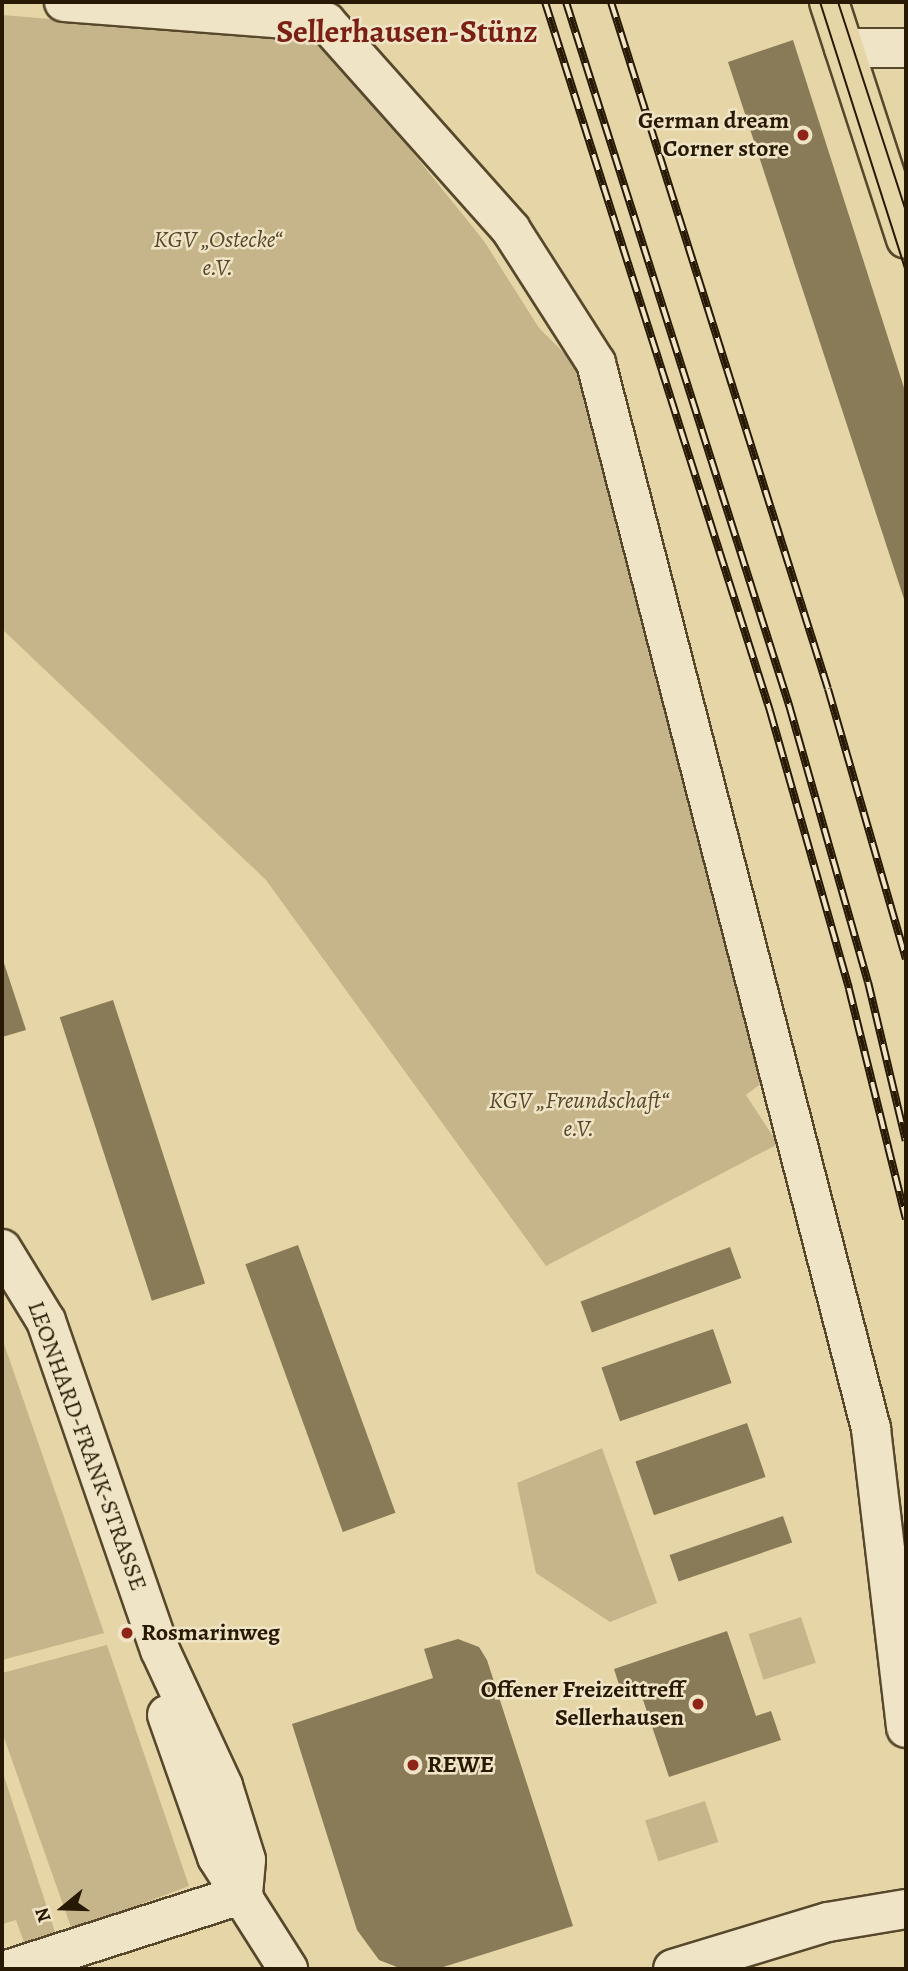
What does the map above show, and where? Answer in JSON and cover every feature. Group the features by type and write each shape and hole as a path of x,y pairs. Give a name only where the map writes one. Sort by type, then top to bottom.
{"main road":[{"path":"829,2 906,239"}],"street":[{"path":"64,2 326,22 511,230 596,363 871,1429 883,1590 906,1728"},
{"path":"844,48 906,48"},
{"name":"LEONHARD-FRANK-STRASSE","path":"2,1249 46,1321 160,1650 173,1699 242,1837 248,1880 243,1894 262,1935 288,1969"},
{"path":"10,1969 243,1894"},
{"path":"673,1969 828,1922 906,1909"}],"green space":[{"name":"KGV „Ostecke“ e.V.","path":"2,15 323,41 484,241 539,328 586,375 763,1082 746,1095 778,1144 546,1266 266,880 2,629"},
{"path":"2,1338 104,1633 2,1660"},
{"path":"602,1448 657,1603 610,1622 536,1573 517,1483"},
{"path":"801,1617 816,1663 764,1680 749,1634"},
{"path":"107,1645 189,1886 72,1930 2,1732 2,1673"},
{"path":"2,1770 55,1932 24,1942 16,1920 2,1924"},
{"path":"705,1801 718,1842 658,1861 645,1820"}],"building":[{"path":"793,40 906,394 906,605 728,62"},
{"path":"2,957 26,1030 2,1037"},
{"path":"113,1000 205,1283 152,1301 60,1017"},
{"path":"298,1245 395,1513 343,1532 245,1264"},
{"path":"730,1247 741,1278 592,1332 581,1301"},
{"path":"713,1329 732,1383 620,1421 601,1367"},
{"path":"747,1423 766,1477 654,1515 635,1461"},
{"path":"783,1516 792,1542 679,1582 670,1555"},
{"name":"Offener Freizeittreff Sellerhausen","path":"727,1631 756,1716 771,1711 781,1740 669,1777 640,1691 623,1697 614,1669"},
{"name":"REWE","path":"458,1639 479,1647 487,1660 573,1926 437,1969 402,1969 379,1960 357,1930 292,1724 433,1678 424,1649"}],"tram line":[{"path":"820,2 906,271"},
{"path":"838,2 906,211"}],"railway":[{"path":"545,2 770,711 849,989 906,1219"},
{"path":"566,2 789,705 868,982 906,1141"},
{"path":"611,2 828,689 906,959"}],"place":[{"name":"German dream Corner store","path":"803,135"},
{"name":"Rosmarinweg","path":"127,1633"},
{"name":"Offener Freizeittreff Sellerhausen","path":"698,1704"},
{"name":"REWE","path":"413,1765"}],"district":[{"name":"Sellerhausen-Stünz","path":"407,31"}],"park label":[{"name":"KGV „Freundschaft“ e.V.","path":"579,1115"}]}
